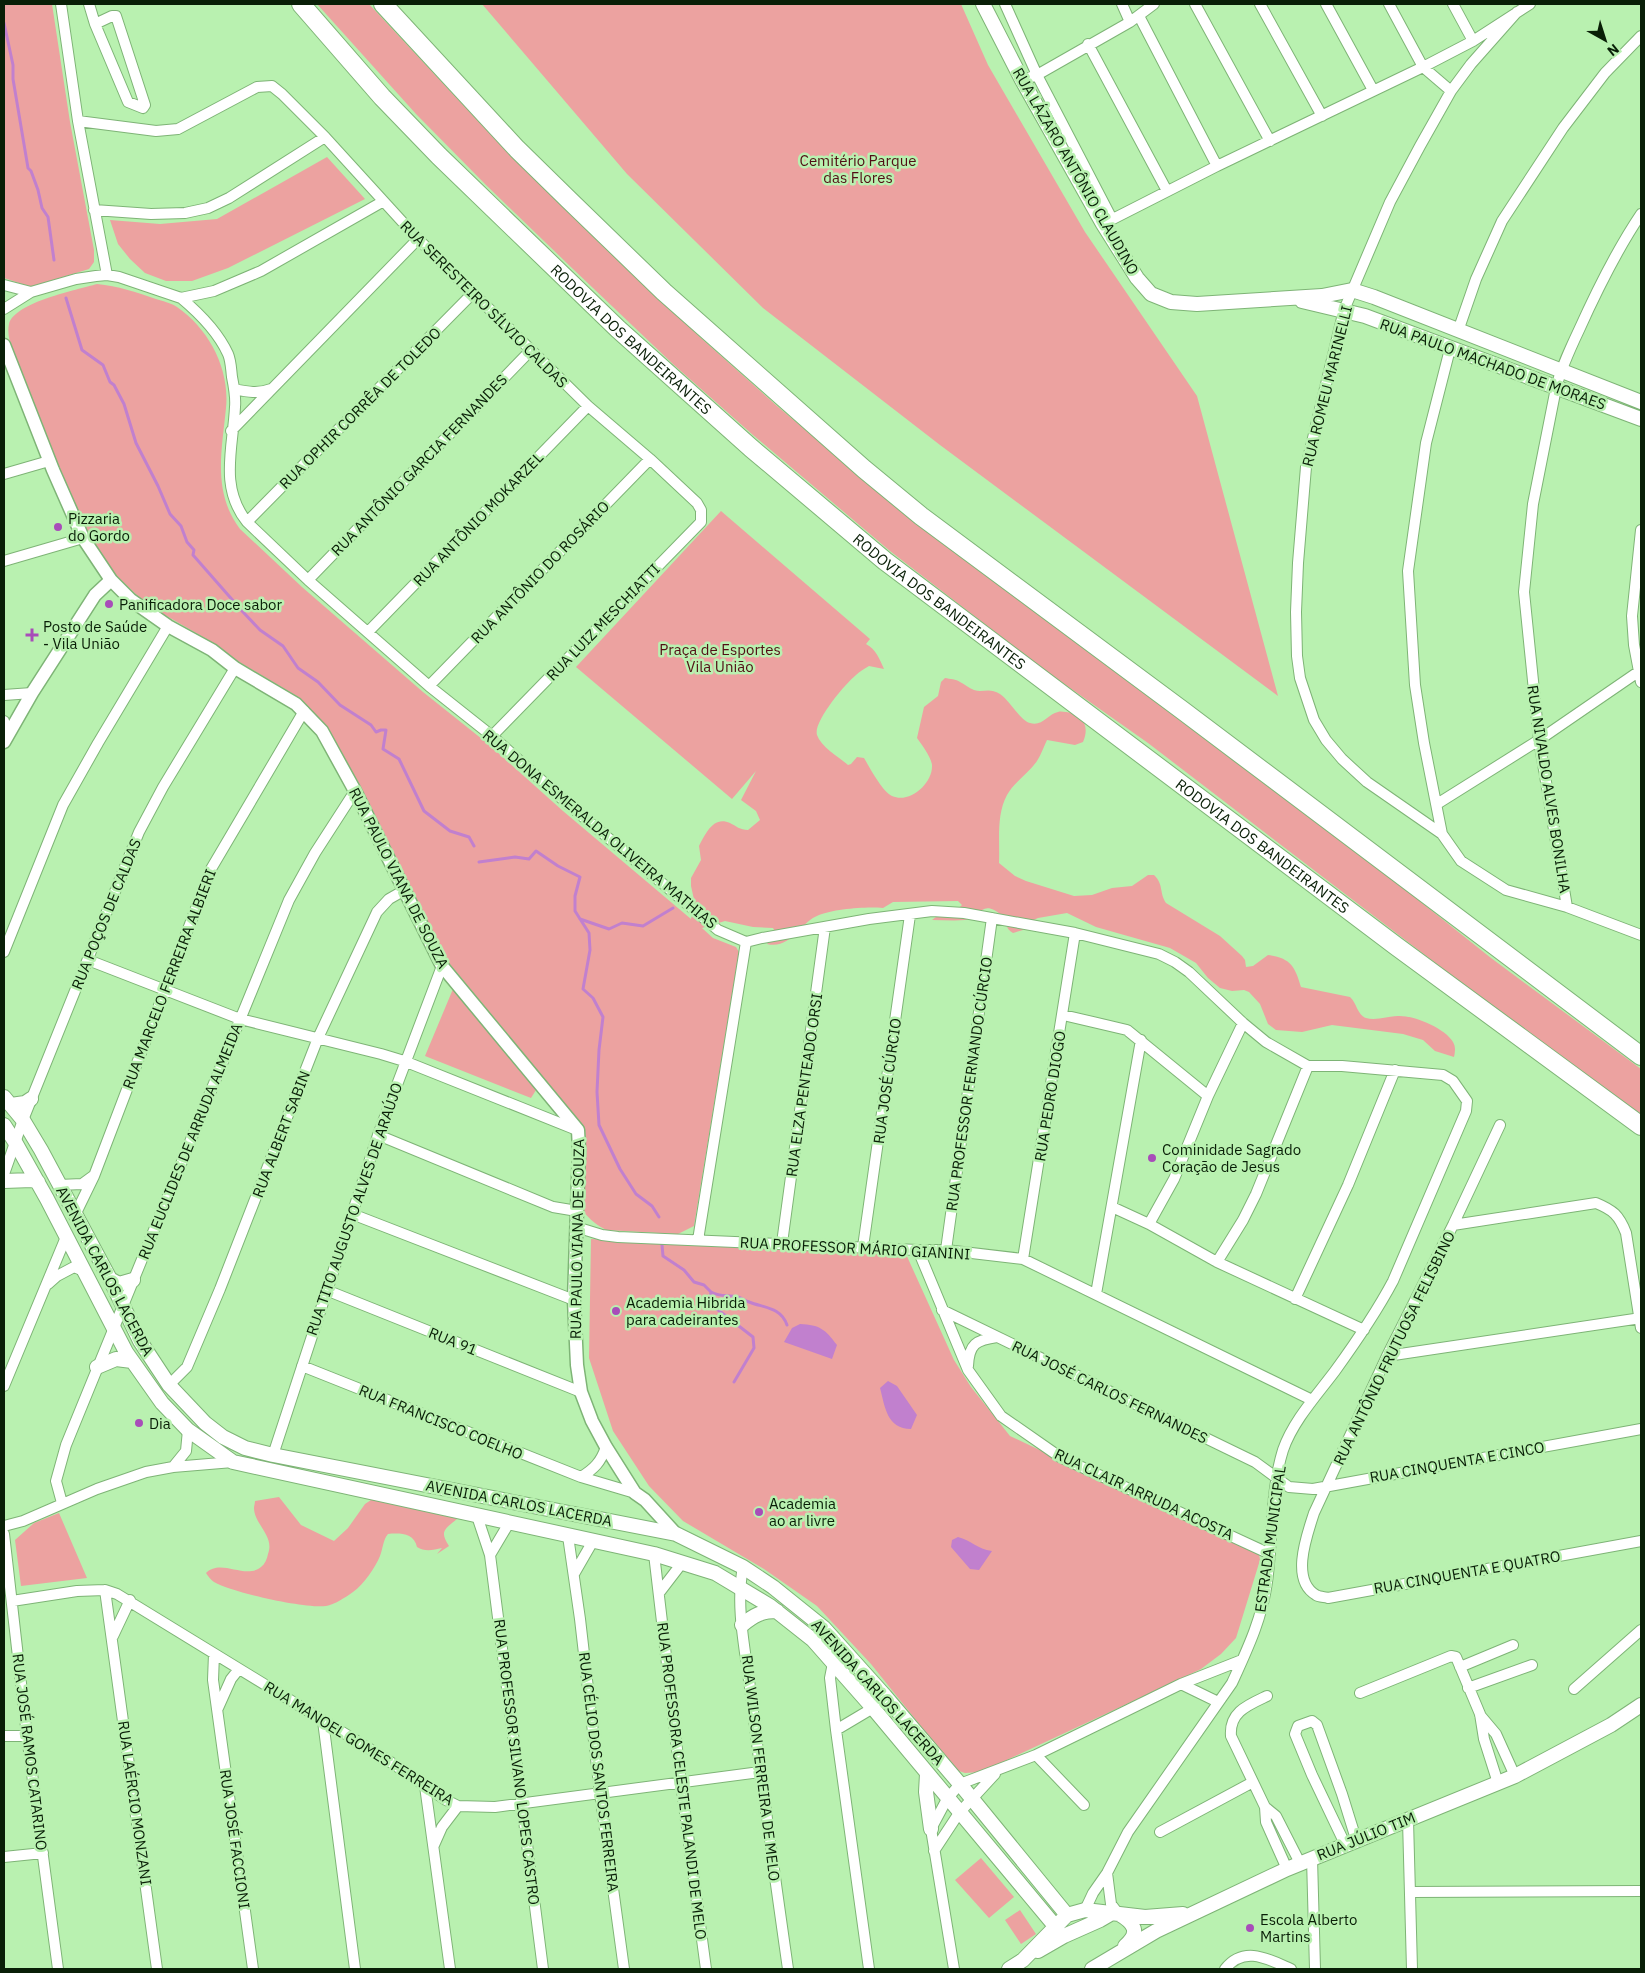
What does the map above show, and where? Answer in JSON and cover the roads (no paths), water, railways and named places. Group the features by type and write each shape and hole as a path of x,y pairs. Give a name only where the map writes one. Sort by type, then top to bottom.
{"highway":[{"name":"RODOVIA DOS BANDEIRANTES","path":"301,4 382,97 439,156 618,329 751,448 878,556 1388,940 1641,1126"},
{"path":"383,4 517,149 568,199 699,324 864,469 921,516 1641,1056"}],"main road":[{"name":"RUA LÁZARO ANTÔNIO CLAUDINO","path":"983,4 1022,80 1108,221 1137,278 1151,294 1171,302 1197,304 1322,296 1352,290"},
{"name":"RUA PAULO MACHADO DE MORAES","path":"1352,290 1641,402"},
{"name":"RUA LÁZARO ANTÔNIO CLAUDINO","path":"1286,297 1344,310"},
{"name":"RUA PAULO MACHADO DE MORAES","path":"1344,310 1365,316 1641,420"},
{"path":"8,1101 25,1103 31,1099"},
{"name":"AVENIDA CARLOS LACERDA","path":"8,1101 23,1120 60,1184 123,1304 140,1341 169,1385 205,1423 223,1437 244,1448 273,1455 676,1534 743,1567 806,1612 846,1652 886,1696 972,1798 1066,1915"},
{"name":"AVENIDA CARLOS LACERDA","path":"4,1125 38,1182 132,1360 162,1403 188,1430 233,1462 654,1554 715,1572 777,1611 813,1640 873,1708 947,1799 1055,1926"},
{"path":"4,1181 32,1180 38,1182"},
{"path":"110,1279 119,1284 133,1280"},
{"path":"97,1367 116,1359 132,1360"},
{"path":"742,1624 762,1611 777,1611"},
{"name":"RUA JÚLIO TIM","path":"1102,1965 1156,1931 1286,1868 1515,1776 1611,1725 1641,1705"},
{"path":"927,1774 926,1792 931,1829"},
{"path":"1023,1960 1066,1915 1085,1910 1145,1917 1172,1916 1196,1912"},
{"path":"1009,1969 1064,1936 1115,1912"},
{"path":"1102,1965 1133,1939 1135,1932 1134,1926 1130,1921 1115,1912"}],"street":[{"path":"61,4 78,121 107,275"},
{"path":"89,4 95,24 128,102 142,108 144,105 116,16 95,24"},
{"path":"1005,4 1037,75 1108,221"},
{"path":"1122,4 1130,22"},
{"path":"1022,80 1037,75 1088,44 1130,22 1154,4"},
{"path":"1195,4 1270,141"},
{"path":"1260,4 1322,116"},
{"path":"1326,4 1373,90"},
{"path":"1389,4 1423,67 1452,91"},
{"path":"1453,4 1473,41 1471,64"},
{"name":"RUA ROMEU MARINELLI","path":"1108,221 1217,166 1423,67 1473,41 1530,4"},
{"name":"RUA ROMEU MARINELLI","path":"1442,834 1367,782 1326,740 1314,720 1300,678 1297,656 1296,612 1306,467 1344,310 1390,202 1452,91 1471,64 1517,12"},
{"path":"1139,16 1217,166"},
{"path":"1458,331 1476,279 1502,221 1563,128 1606,73 1641,36"},
{"path":"1088,44 1166,191"},
{"name":"RUA SERESTEIRO SÍLVIO CALDAS","path":"78,121 156,131 178,129 257,87 272,86 325,138 418,240 588,406 650,459 697,503"},
{"path":"94,210 151,214 185,213 208,208 229,198 325,138"},
{"path":"4,309 35,291 76,279 107,275 119,277 181,298 214,291 261,271 382,202"},
{"name":"RUA NIVALDO ALVES BONILHA","path":"1567,908 1539,740 1524,592 1533,504 1560,371 1598,288 1628,233 1641,214"},
{"path":"231,432 418,240"},
{"path":"4,286 35,291"},
{"name":"RUA OPHIR CORRÊA DE TOLEDO","path":"247,522 473,293"},
{"name":"RUA DONA ESMERALDA OLIVEIRA MATHIAS","path":"181,298 198,312 228,354 235,407 231,432 230,483 240,513 247,522 308,580 429,686 492,736 569,805 718,930 746,942"},
{"name":"RUA PAULO VIANA DE SOUZA","path":"4,346 49,461 83,538 111,580 131,600 168,626 212,650 235,668 296,704 322,731 355,791 403,891 442,966 578,1130 574,1300 577,1365 581,1392 592,1421 635,1493 676,1534"},
{"path":"1450,349 1426,442 1408,571 1415,685 1442,834 1461,861 1506,890 1567,908 1641,935"},
{"name":"RUA ANTÔNIO GARCIA FERNANDES","path":"308,580 531,350"},
{"path":"234,389 261,393 274,388"},
{"name":"RUA ANTÔNIO MOKARZEL","path":"368,632 588,406"},
{"name":"RUA ANTÔNIO DO ROSÁRIO","path":"429,686 650,459"},
{"path":"4,474 49,461"},
{"name":"RUA LUIZ MESCHIATTI","path":"492,736 701,522 701,510 697,503"},
{"path":"1641,530 1632,616 1634,645 1641,682"},
{"path":"4,561 83,538"},
{"path":"6,738 32,692 96,594 111,580"},
{"path":"4,952 63,805 168,626"},
{"name":"RUA POÇOS DE CALDAS","path":"4,1174 31,1099 138,832 235,668"},
{"path":"1437,804 1539,740 1640,670"},
{"path":"4,695 32,692"},
{"name":"RUA MARCELO FERREIRA ALBIERI","path":"75,1214 94,1176 211,869 304,711"},
{"path":"4,721 6,738"},
{"name":"RUA EUCLIDES DE ARRUDA ALMEIDA","path":"62,1502 56,1481 66,1445 113,1327 289,900 315,853 355,791"},
{"name":"RUA ALBERT SABIN","path":"169,1385 187,1367 220,1289 318,1038 378,912 389,899 403,891"},
{"path":"698,1240 746,942 868,919 932,911 964,913 1075,933 1159,954 1174,962 1200,982 1242,1023 1266,1042 1308,1066 1395,1070 1348,1185 1295,1299"},
{"name":"RUA JOSÉ CÚRCIO","path":"863,1247 910,915"},
{"name":"RUA PROFESSOR FERNANDO CÚRCIO","path":"946,1250 992,918"},
{"name":"RUA ELZA PENTEADO ORSI","path":"782,1244 825,927"},
{"name":"RUA PEDRO DIOGO","path":"1024,1260 1075,933"},
{"path":"88,960 240,1019 404,1061 578,1130"},
{"name":"RUA TITO AUGUSTO ALVES DE ARAÚJO","path":"273,1455 378,1135 404,1061 442,966"},
{"path":"1063,1015 1127,1030 1208,1096"},
{"path":"1149,1224 1174,1179 1208,1096 1242,1023"},
{"path":"1096,1294 1140,1040"},
{"path":"1217,1262 1243,1220 1256,1194 1308,1066"},
{"name":"ESTRADA MUNICIPAL","path":"1085,1910 1128,1832 1232,1683 1254,1636 1262,1608 1270,1554 1276,1476 1284,1448 1312,1400 1364,1330 1393,1281 1466,1112 1467,1101 1461,1091 1453,1081 1443,1075 1395,1070"},
{"name":"RUA ANTÔNIO FRUTUOSA FELISBINO","path":"1303,1576 1302,1555 1314,1514 1387,1356 1453,1225 1500,1125"},
{"path":"378,1135 553,1207 576,1211"},
{"path":"60,1184 82,1184 94,1176"},
{"path":"1387,1356 1641,1321 1626,1232 1620,1218 1608,1208 1596,1203 1453,1225"},
{"path":"1112,1207 1149,1224 1217,1262 1364,1330"},
{"path":"352,1214 574,1300"},
{"name":"RUA PROFESSOR MÁRIO GIANINI","path":"576,1227 618,1238 946,1250 1024,1260 1312,1400"},
{"path":"4,1386 66,1237"},
{"name":"RUA CLAIR ARRUDA ACOSTA","path":"918,1250 968,1370 1001,1416 1060,1457 1270,1554"},
{"path":"45,1287 68,1269 74,1267 84,1271"},
{"name":"RUA 91","path":"326,1290 581,1392"},
{"name":"RUA JOSÉ CARLOS FERNANDES","path":"942,1310 1255,1462 1276,1476"},
{"path":"968,1370 969,1352 974,1345 981,1339 997,1337"},
{"name":"RUA FRANCISCO COELHO","path":"302,1366 581,1478 635,1493"},
{"name":"RUA CINQUENTA E CINCO","path":"1276,1476 1289,1487 1313,1489 1641,1429"},
{"path":"173,1467 186,1451 188,1430"},
{"path":"581,1478 598,1464 606,1447"},
{"path":"4,1526 23,1521 62,1502 146,1472 173,1467 233,1462"},
{"name":"RUA PROFESSOR SILVANO LOPES CASTRO","path":"477,1516 490,1555 543,1969"},
{"path":"490,1555 509,1523"},
{"name":"RUA JOSÉ RAMOS CATARINO","path":"4,1534 27,1736 58,1969"},
{"name":"RUA CÉLIO DOS SANTOS FERREIRA","path":"568,1536 624,1969"},
{"path":"574,1574 593,1541"},
{"name":"RUA CINQUENTA E QUATRO","path":"1303,1576 1308,1586 1316,1595 1328,1598 1641,1541"},
{"name":"RUA PROFESSORA CELESTE PALANDI DE MELO","path":"654,1554 681,1783 706,1969"},
{"path":"659,1593 682,1563"},
{"name":"RUA WILSON FERREIRA DE MELO","path":"743,1567 739,1588 742,1624 760,1772 788,1969"},
{"name":"RUA MANOEL GOMES FERREIRA","path":"12,1601 77,1591 105,1590 130,1600 180,1630 214,1654 383,1757 458,1806 495,1806 760,1772"},
{"name":"RUA LAÉRCIO MONZANI","path":"105,1590 113,1636 157,1969"},
{"path":"113,1636 130,1600"},
{"path":"1574,1690 1641,1630"},
{"path":"1460,1667 1513,1645"},
{"path":"846,1652 833,1663 830,1678 869,1969"},
{"name":"RUA JOSÉ FACCIONI","path":"214,1654 213,1680 253,1969"},
{"path":"1360,1693 1451,1656 1456,1658 1480,1714 1496,1734 1515,1776"},
{"path":"954,1969 931,1829 947,1799 960,1784 1036,1755 1181,1684 1242,1660"},
{"path":"1468,1688 1532,1664"},
{"path":"217,1709 231,1678 239,1669"},
{"path":"1181,1684 1218,1702"},
{"path":"836,1730 873,1708 886,1696"},
{"path":"1266,1696 1243,1708 1236,1714 1231,1727 1235,1746 1265,1807 1266,1822 1286,1868"},
{"path":"1480,1714 1484,1740 1498,1782"},
{"path":"323,1721 354,1969"},
{"path":"1312,1721 1317,1725 1342,1794 1351,1842 1312,1775 1295,1734 1298,1726 1305,1722 1312,1721"},
{"path":"4,1736 27,1736"},
{"path":"1036,1755 1084,1804"},
{"path":"934,1851 959,1813 998,1771"},
{"path":"1160,1832 1254,1782"},
{"path":"425,1786 450,1969"},
{"path":"434,1845 442,1827 458,1806"},
{"path":"1265,1807 1276,1816 1306,1860 1315,1969"},
{"path":"1408,1820 1412,1969"},
{"path":"4,1857 43,1853"},
{"path":"1107,1873 1111,1904 1115,1912"},
{"path":"1411,1892 1641,1891"},
{"path":"1225,1969 1235,1959 1250,1954 1290,1969"}],"waterway":[{"path":"4,23 13,65 13,79 28,168 38,190 42,208 48,217 54,260"},
{"path":"66,298 82,350 103,365 110,382 114,385 124,404 136,443 170,514 181,526 187,542 194,550 193,555 260,630 283,646 298,668 318,682 340,705 371,725 376,732 386,730 383,749 399,759 424,811 450,831 469,837 474,846"},
{"path":"479,862 515,857 529,859 536,851 558,866 580,877 575,896 575,911 589,933 590,950 583,989 593,998 603,1017 597,1092 599,1125 620,1169 636,1194 652,1206 659,1217"},
{"path":"580,919 609,929 622,923 643,926 673,908"},
{"path":"662,1245 663,1256 684,1270 694,1282 704,1285 711,1292 710,1299 713,1306 753,1337 754,1348 734,1382"},
{"path":"711,1292 718,1295 738,1297 776,1311 787,1325"}],"place":[{"name":"Pizzaria do Gordo","path":"58,527"},
{"name":"Panificadora Doce sabor","path":"109,604"},
{"name":"Posto de Saúde - Vila União","path":"32,635"},
{"name":"Cominidade Sagrado Coração de Jesus","path":"1152,1158"},
{"name":"Academia Hibrida para cadeirantes","path":"616,1311"},
{"name":"Dia","path":"139,1423"},
{"name":"Academia ao ar livre","path":"759,1512"},
{"name":"Escola Alberto Martins","path":"1250,1928"}],"park label":[{"name":"Cemitério Parque das Flores","path":"858,168"},
{"name":"Praça de Esportes Vila União","path":"720,658"}]}
